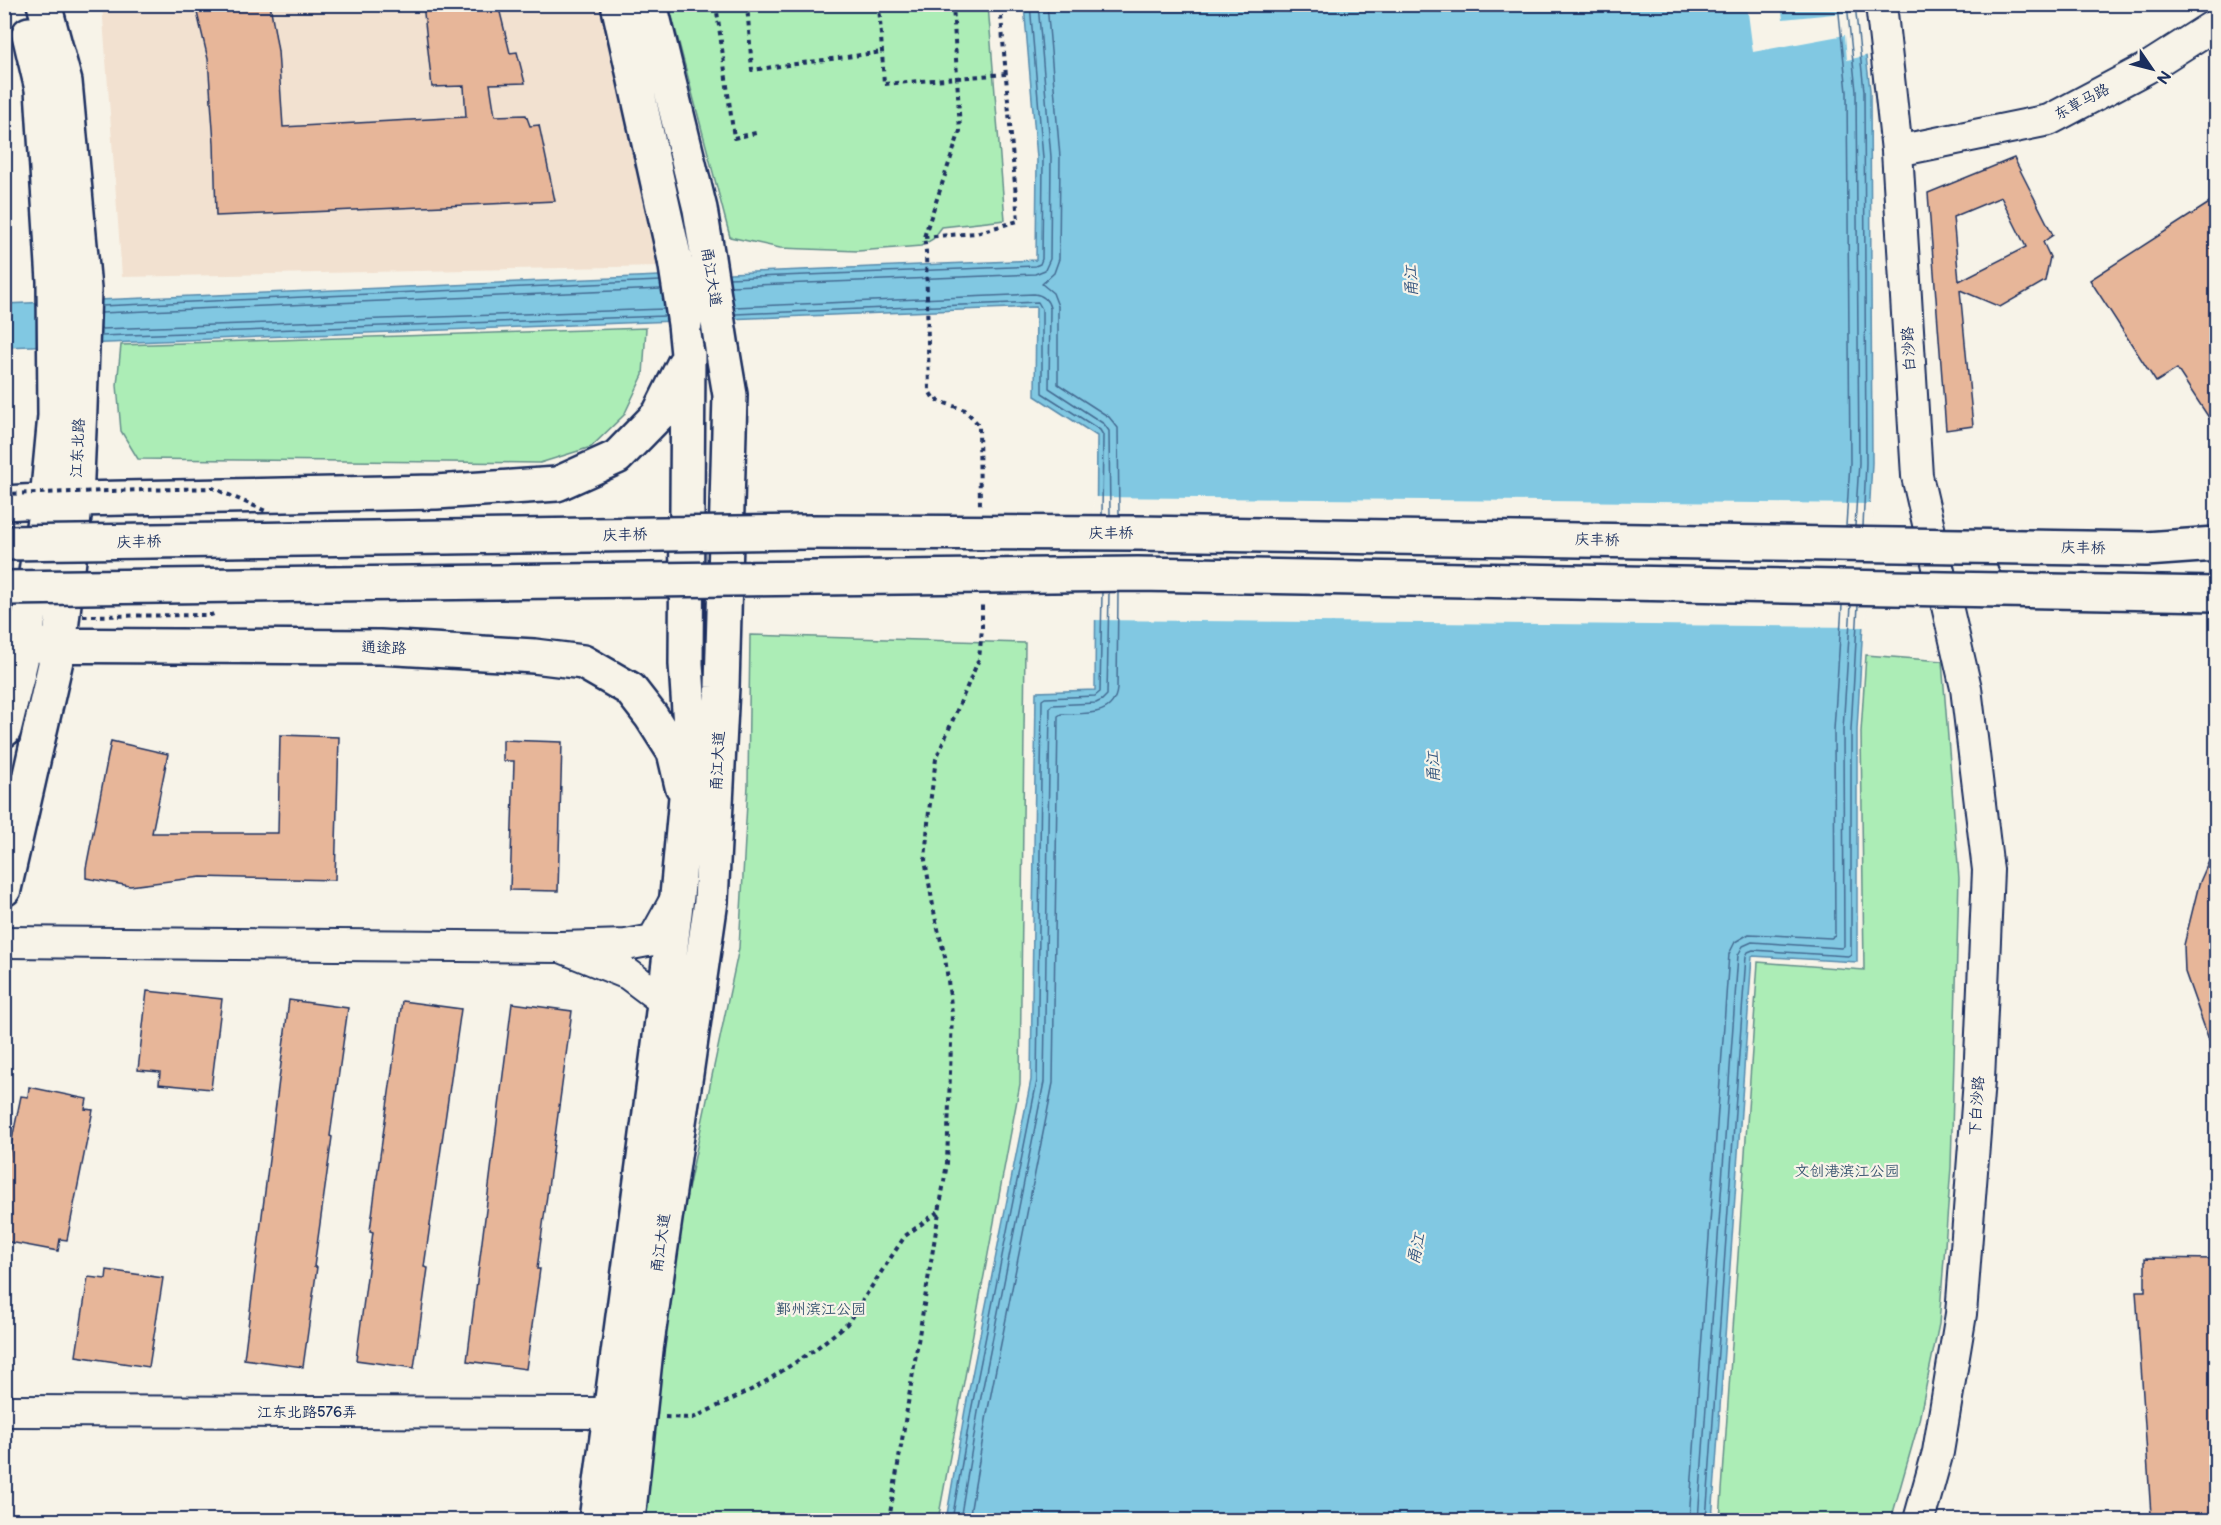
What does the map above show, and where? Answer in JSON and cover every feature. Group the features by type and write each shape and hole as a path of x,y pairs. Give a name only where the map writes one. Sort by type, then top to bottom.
{"main road":[{"name":"江东北路","path":"22,4 42,89 69,285"},
{"name":"江东北路","path":"4,889 59,647 61,500 68,412 69,285 65,82 44,4"},
{"name":"甬江大道","path":"618,4 675,260 687,339 686,664 691,742 625,1415 628,1521"},
{"name":"甬江大道","path":"596,1521 625,1415 646,1350 711,901 722,687 730,395 700,209 650,4"},
{"path":"4,503 436,492 557,484 617,457 659,414 687,339"},
{"name":"江东北路","path":"4,730 15,645 61,500"},
{"name":"庆丰桥","path":"4,543 807,532 1161,533 2146,549 2217,544"},
{"path":"4,588 1138,574 2217,594"},
{"name":"通途路","path":"15,645 380,647 534,656 583,662 630,689 651,716 674,752 686,799"}],"street":[{"name":"白沙路","path":"1881,4 1897,151 1917,476 1966,688"},
{"name":"东草马路","path":"1897,151 2049,120 2147,68 2217,24"},
{"path":"1925,512 1938,535 1964,555 1980,561 2110,566 2217,563"},
{"name":"下白沙路","path":"1919,1521 1938,1452 1961,1314 1979,1080 1988,870 1966,688"},
{"path":"4,942 626,945 653,940 677,896"},
{"path":"561,946 628,974 664,1001"},
{"name":"江东北路576弄","path":"4,1411 625,1415"}],"path":[{"path":"716,4 734,138 760,132"},
{"path":"747,4 752,70 882,52"},
{"path":"879,4 884,84 1006,74"},
{"path":"954,4 960,131 924,237 929,391 934,399 965,410 979,425 981,516"},
{"path":"924,237 976,233 1018,221 1000,4"},
{"path":"4,494 213,488 276,516"},
{"path":"889,1521 947,1163 952,1013 945,957 925,860 929,811 936,759 979,659 982,629 981,595"},
{"path":"625,1415 693,1418 757,1387 813,1351 847,1324 905,1236 939,1211"}],"shaded area":[{"path":"102,5 599,5 662,266 122,277"}],"green space":[{"path":"669,5 988,5 1005,220 942,227 933,239 921,246 858,251 780,248 730,237"},
{"path":"646,328 643,375 624,415 591,447 540,463 138,459 121,431 117,385 121,345"},
{"name":"鄞州滨江公园","path":"750,635 1025,643 1020,1084 938,1520 646,1520 667,1289 739,948 748,785"},
{"name":"文创港滨江公园","path":"1866,655 1942,661 1959,878 1951,1167 1939,1324 1918,1425 1891,1520 1720,1520 1758,962 1864,970 1861,732"}],"water":[{"name":"甬江","path":"1024,5 1860,5 1870,90 1872,463 1857,730 1857,962 1752,956 1712,1520 946,1520 965,1410 1031,1080 1036,692 1095,690 1097,436 1035,396 1036,307 5,347 4,304 1036,260 1037,158"}],"pier":[{"path":"1747,5 1781,5 1783,19 1864,11 1869,55 1847,60 1845,35 1753,52"},
{"path":"1093,497 1873,504 1866,627 1092,620"}],"building":[{"path":"195,4 270,4 278,51 283,127 466,117 464,86 432,87 423,4 498,4 510,53 517,52 525,83 490,84 495,116 526,115 530,126 539,125 555,201 216,216 208,59"},
{"path":"2014,158 2053,235 2043,242 2050,257 2045,281 2000,307 1960,290 1973,426 1946,430 1928,193","holes":["2001,197 2026,247 1959,281 1953,217"]},
{"path":"2217,198 2217,430 2177,369 2156,382 2090,280"},
{"path":"280,735 339,737 335,880 201,877 130,886 86,878 111,741 168,754 152,833 278,833"},
{"path":"503,740 562,742 558,891 510,890 514,761 503,761"},
{"path":"2217,843 2217,1053 2214,1054 2185,972 2184,945 2199,884"},
{"path":"147,991 222,999 211,1089 159,1084 160,1072 138,1070"},
{"path":"289,1000 348,1008 330,1136 332,1137 314,1267 317,1267 303,1367 244,1359"},
{"path":"402,1001 461,1009 424,1267 428,1268 414,1368 356,1360 373,1232 370,1231"},
{"path":"512,1003 572,1011 537,1269 540,1269 526,1369 467,1361"},
{"path":"29,1087 87,1099 85,1109 93,1110 67,1240 60,1239 58,1251 4,1241 4,1178 21,1096 28,1097"},
{"path":"2145,1258 2217,1259 2217,1514 2151,1515 2136,1291 2145,1291"},
{"path":"107,1270 163,1278 149,1367 76,1356 88,1277 106,1279"}]}
